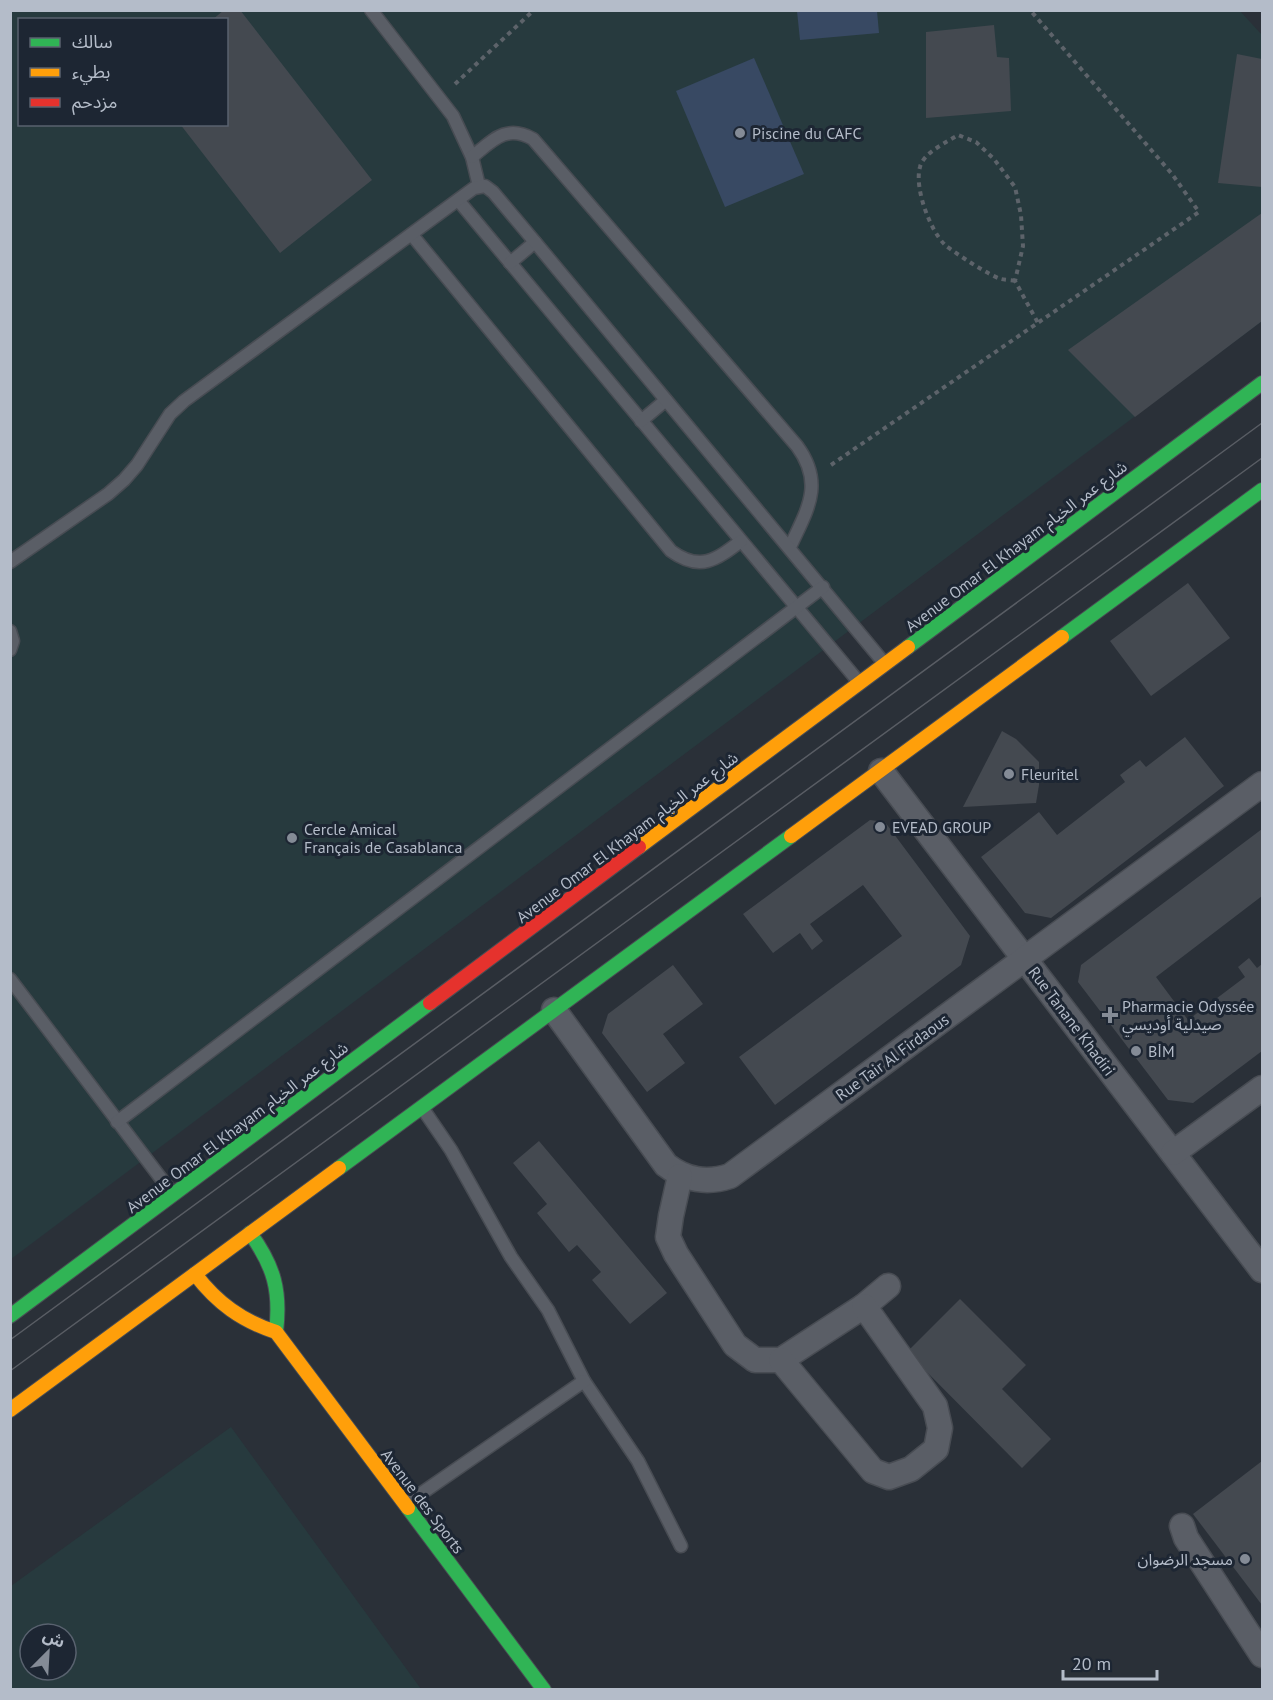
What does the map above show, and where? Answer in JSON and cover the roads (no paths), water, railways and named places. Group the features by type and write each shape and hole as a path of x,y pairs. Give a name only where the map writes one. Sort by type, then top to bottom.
{"street":[{"name":"Avenue Omar El Khayam شارع عمر الخيام","path":"10,1316 1263,383"},
{"path":"10,1410 423,1109 554,1010 1263,490"},
{"name":"Rue Tanane Khadiri","path":"881,771 1263,1270"},
{"name":"Rue Tair Al Firdaous","path":"680,1176 714,1181 730,1176 1263,784"},
{"path":"554,1010 666,1165 680,1176 670,1216 668,1238 735,1345 755,1360 781,1360 864,1306 888,1286"},
{"path":"1173,1153 1263,1088"},
{"path":"195,1274 206,1291 219,1304 256,1326 276,1332 279,1311 276,1280 263,1250 250,1233"},
{"path":"781,1360 873,1471 890,1477 911,1468 936,1449 940,1428 935,1406 864,1306"},
{"name":"Avenue des Sports","path":"276,1332 544,1689"},
{"path":"1182,1526 1186,1538 1263,1655"}],"lane":[{"path":"371,10 453,116 472,157 479,186"},
{"path":"472,157 504,134 514,131 533,139 796,446 809,466 812,478 811,501 790,547"},
{"path":"10,562 108,494 124,480 137,465 164,422 184,401 479,186 490,188 790,547 885,665"},
{"path":"458,200 860,684"},
{"path":"412,235 671,551 682,559 694,563 707,562 719,557 741,541"},
{"path":"510,263 535,242"},
{"path":"641,421 666,400"},
{"path":"117,1122 797,609 823,587"},
{"path":"10,631 13,641 10,650"},
{"path":"10,979 173,1194"},
{"path":"423,1109 452,1150 511,1257 548,1310 584,1382 638,1461 681,1546"},
{"path":"405,1504 584,1382"}],"water":[{"path":"797,11 877,11 879,33 800,40"},
{"name":"Piscine du CAFC","path":"754,58 804,174 725,207 676,91"}],"tram line":[{"path":"10,1340 1262,423"},
{"path":"10,1371 1262,458"}],"place":[{"name":"Piscine du CAFC","path":"740,133"},
{"name":"Fleuritel","path":"1009,774"},
{"name":"EVEAD GROUP","path":"880,827"},
{"name":"Cercle Amical Français de Casablanca","path":"292,838"},
{"name":"Pharmacie Odyssée صيدلية أوديسي","path":"1110,1015"},
{"name":"BİM","path":"1136,1051"},
{"name":"مسجد الرضوان","path":"1245,1559"}]}
